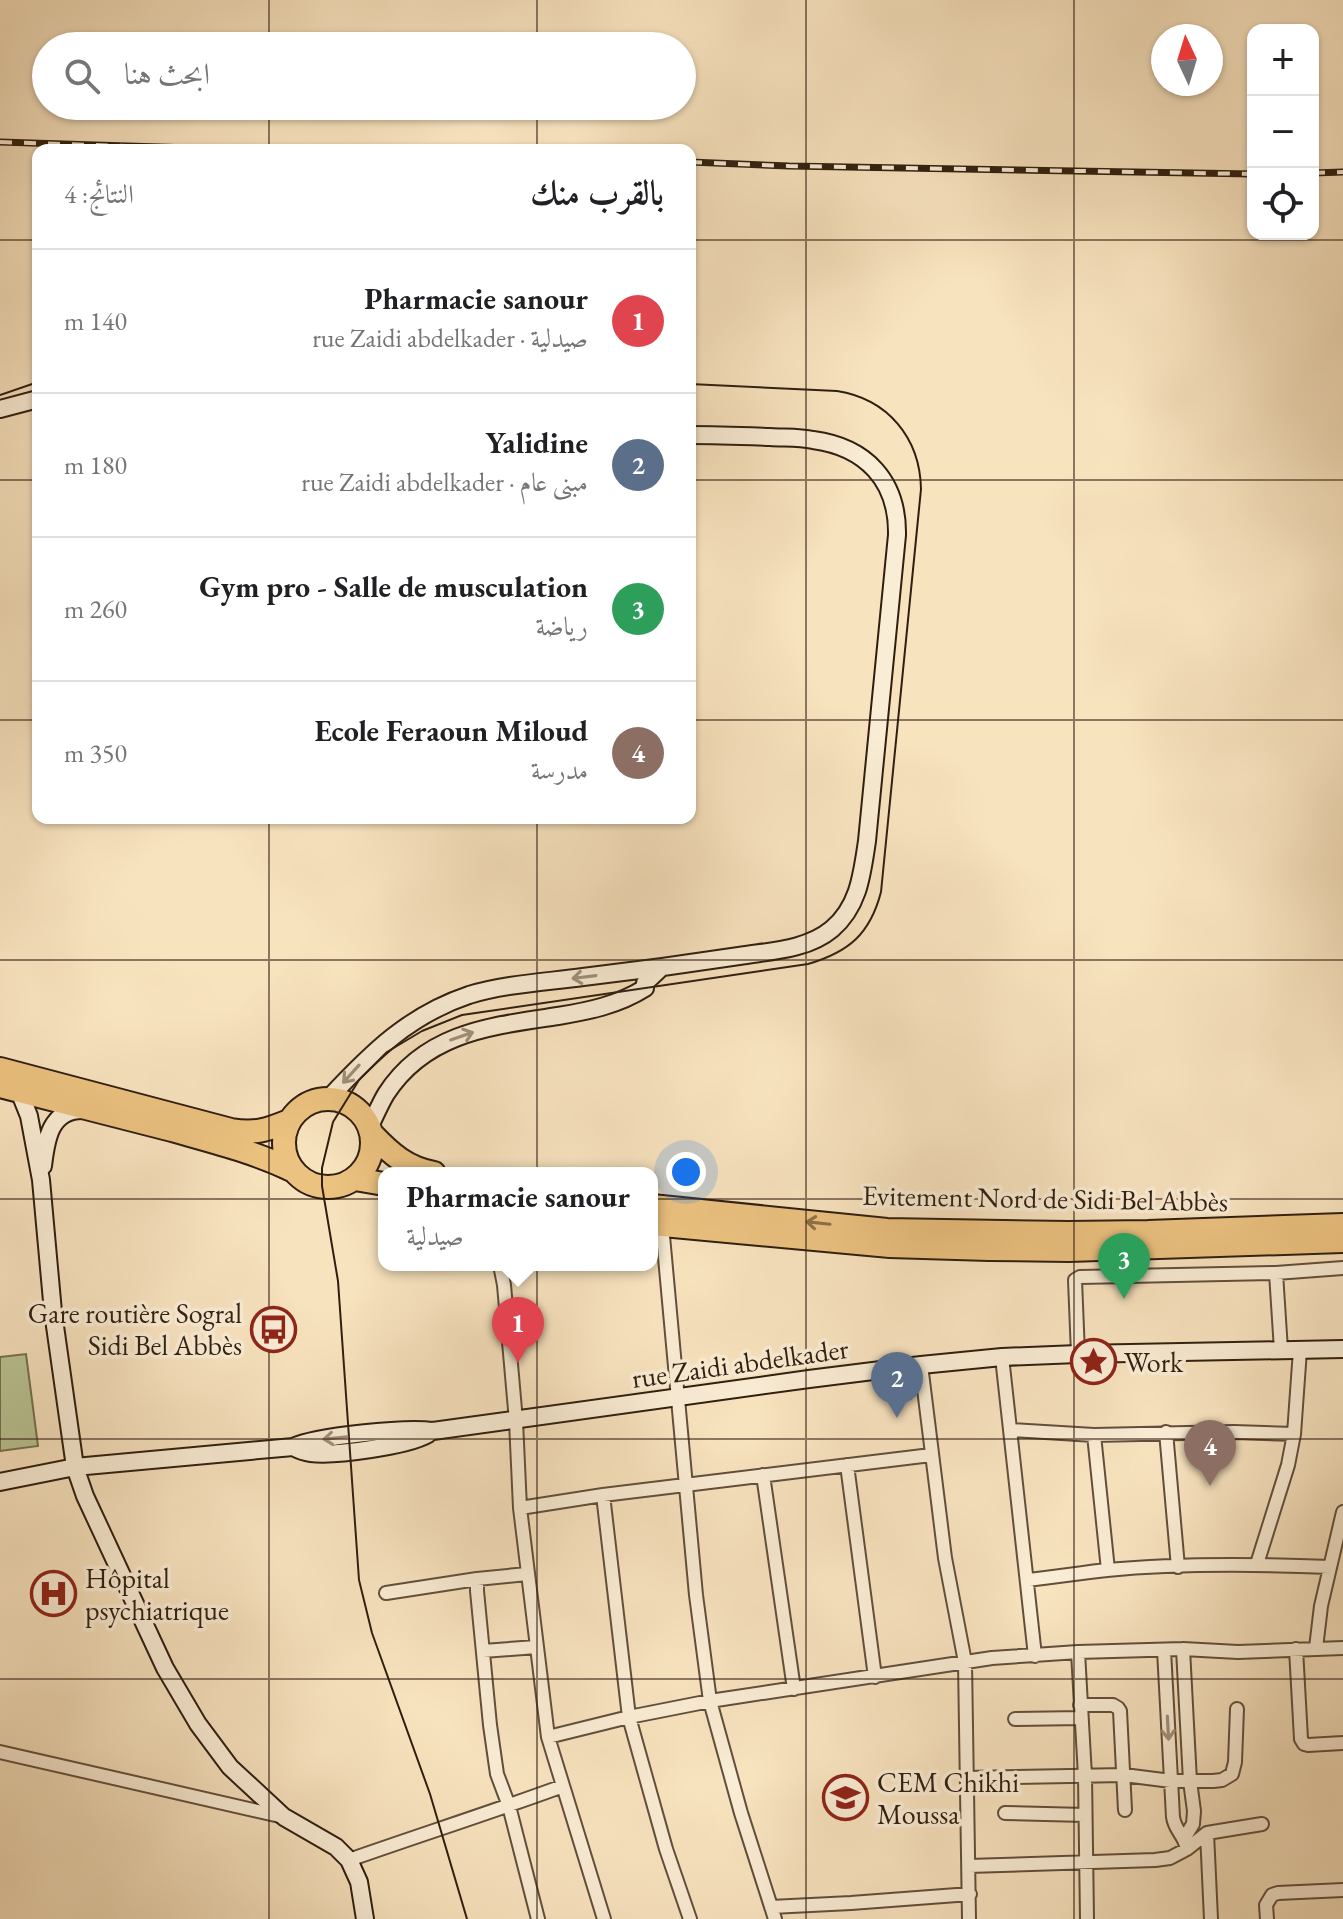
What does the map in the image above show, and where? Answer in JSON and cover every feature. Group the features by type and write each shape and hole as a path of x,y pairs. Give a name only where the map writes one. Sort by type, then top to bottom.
{"highway":[{"path":"0,1069 231,1130 266,1131 289,1121"},
{"path":"10,1088 256,1154 294,1171 308,1183 322,1187 333,1187 355,1179 364,1171 373,1148 371,1131"},
{"path":"294,1171 284,1152 289,1121 299,1109 313,1101 329,1098 356,1107 389,1152 412,1167"},
{"path":"355,1179 378,1183"},
{"name":"Evitement Nord de Sidi Bel Abbès","path":"658,1218 887,1230 1068,1233 1343,1225"},
{"name":"Evitement Nord de Sidi Bel Abbès","path":"658,1218 876,1245 961,1249 1069,1250 1343,1241"}],"main road":[{"path":"0,409 32,401"},
{"path":"329,1098 384,1042 404,1027 450,1002 487,991 661,968 803,944 831,929 849,910 862,874 867,841 897,535 895,508 874,467 850,451 832,444 811,439 696,435"},
{"path":"371,1131 386,1094 408,1066 425,1052 446,1041 491,1026 586,1012 626,1000 645,988 645,983 661,968"},
{"path":"621,973 626,1000"},
{"path":"10,1088 29,1116 41,1180 53,1312 75,1467 85,1496 175,1686 198,1724 230,1767 284,1817 336,1847 349,1860 359,1882 365,1919"},
{"path":"41,1180 48,1135 58,1119 72,1110 100,1111"},
{"name":"rue Zaidi abdelkader","path":"0,1482 75,1467 293,1447 314,1454 350,1451 406,1442 433,1431 921,1365 1078,1354 1343,1349"}],"street":[{"path":"658,1241 710,1701 773,1913 851,1903 970,1894"},
{"path":"1289,1244 1291,1272"},
{"path":"1078,1354 1075,1280 1080,1277 1276,1273 1343,1268"},
{"path":"503,1271 520,1508 548,1737 604,1919"},
{"path":"1276,1273 1281,1350"},
{"path":"1257,1564 1288,1465 1294,1434 1300,1350"},
{"path":"1002,1357 1035,1656"},
{"path":"921,1365 945,1558 965,1662 969,1919"},
{"path":"1010,1430 1094,1435 1166,1432 1294,1434"},
{"path":"1166,1432 1178,1567"},
{"path":"1094,1435 1108,1570"},
{"path":"520,1508 686,1484 931,1455"},
{"path":"847,1465 875,1677"},
{"path":"763,1475 794,1689"},
{"path":"603,1495 629,1717 666,1849 690,1919"},
{"path":"1316,1648 1321,1606 1343,1512"},
{"path":"1027,1580 1108,1570 1257,1564 1330,1567"},
{"path":"386,1593 527,1574"},
{"path":"477,1579 497,1774 509,1806 538,1919"},
{"path":"483,1651 536,1647"},
{"path":"548,1737 710,1701 965,1662 1078,1652 1183,1649 1238,1652 1343,1648"},
{"path":"1183,1649 1194,1811 1186,1843"},
{"path":"1296,1649 1301,1739 1308,1745 1343,1743"},
{"path":"1164,1650 1174,1826 1186,1843"},
{"path":"1078,1652 1085,1776 1087,1919"},
{"path":"1015,1719 1113,1705 1118,1708 1125,1810"},
{"path":"967,1778 1124,1775 1171,1781 1222,1780 1232,1774 1235,1762 1237,1709"},
{"path":"0,1752 284,1817"},
{"path":"349,1860 563,1786"},
{"path":"1005,1813 1085,1815"},
{"path":"969,1866 1170,1858 1186,1843 1207,1833 1262,1824"},
{"path":"1207,1833 1211,1919"},
{"path":"1267,1919 1266,1905 1272,1895 1343,1890"}],"green space":[{"path":"26,1354 38,1446 0,1451 0,1357"}],"tram line":[{"path":"0,395 32,384"},
{"path":"467,1919 430,1794 372,1633 359,1580 338,1281 322,1186 322,1168 333,1122 359,1080 387,1052 422,1031 462,1015 808,964 835,954 856,939 871,919 881,892 921,489 915,453 898,424 886,412 855,395 837,391 696,384"}],"railway":[{"path":"0,142 64,144"},
{"path":"696,162 1247,174"},
{"path":"1319,173 1343,172"}],"place":[{"name":"Gym pro - Salle de musculation","path":"1124,1299"},
{"name":"Gare routière Sogral Sidi Bel Abbès","path":"273,1329"},
{"name":"Work","path":"1093,1362"},
{"name":"Pharmacie sanour","path":"518,1363"},
{"name":"Yalidine","path":"897,1418"},
{"name":"Ecole Feraoun Miloud","path":"1210,1486"},
{"name":"Hôpital psychiatrique","path":"54,1594"},
{"name":"CEM Chikhi Moussa","path":"846,1798"}]}
